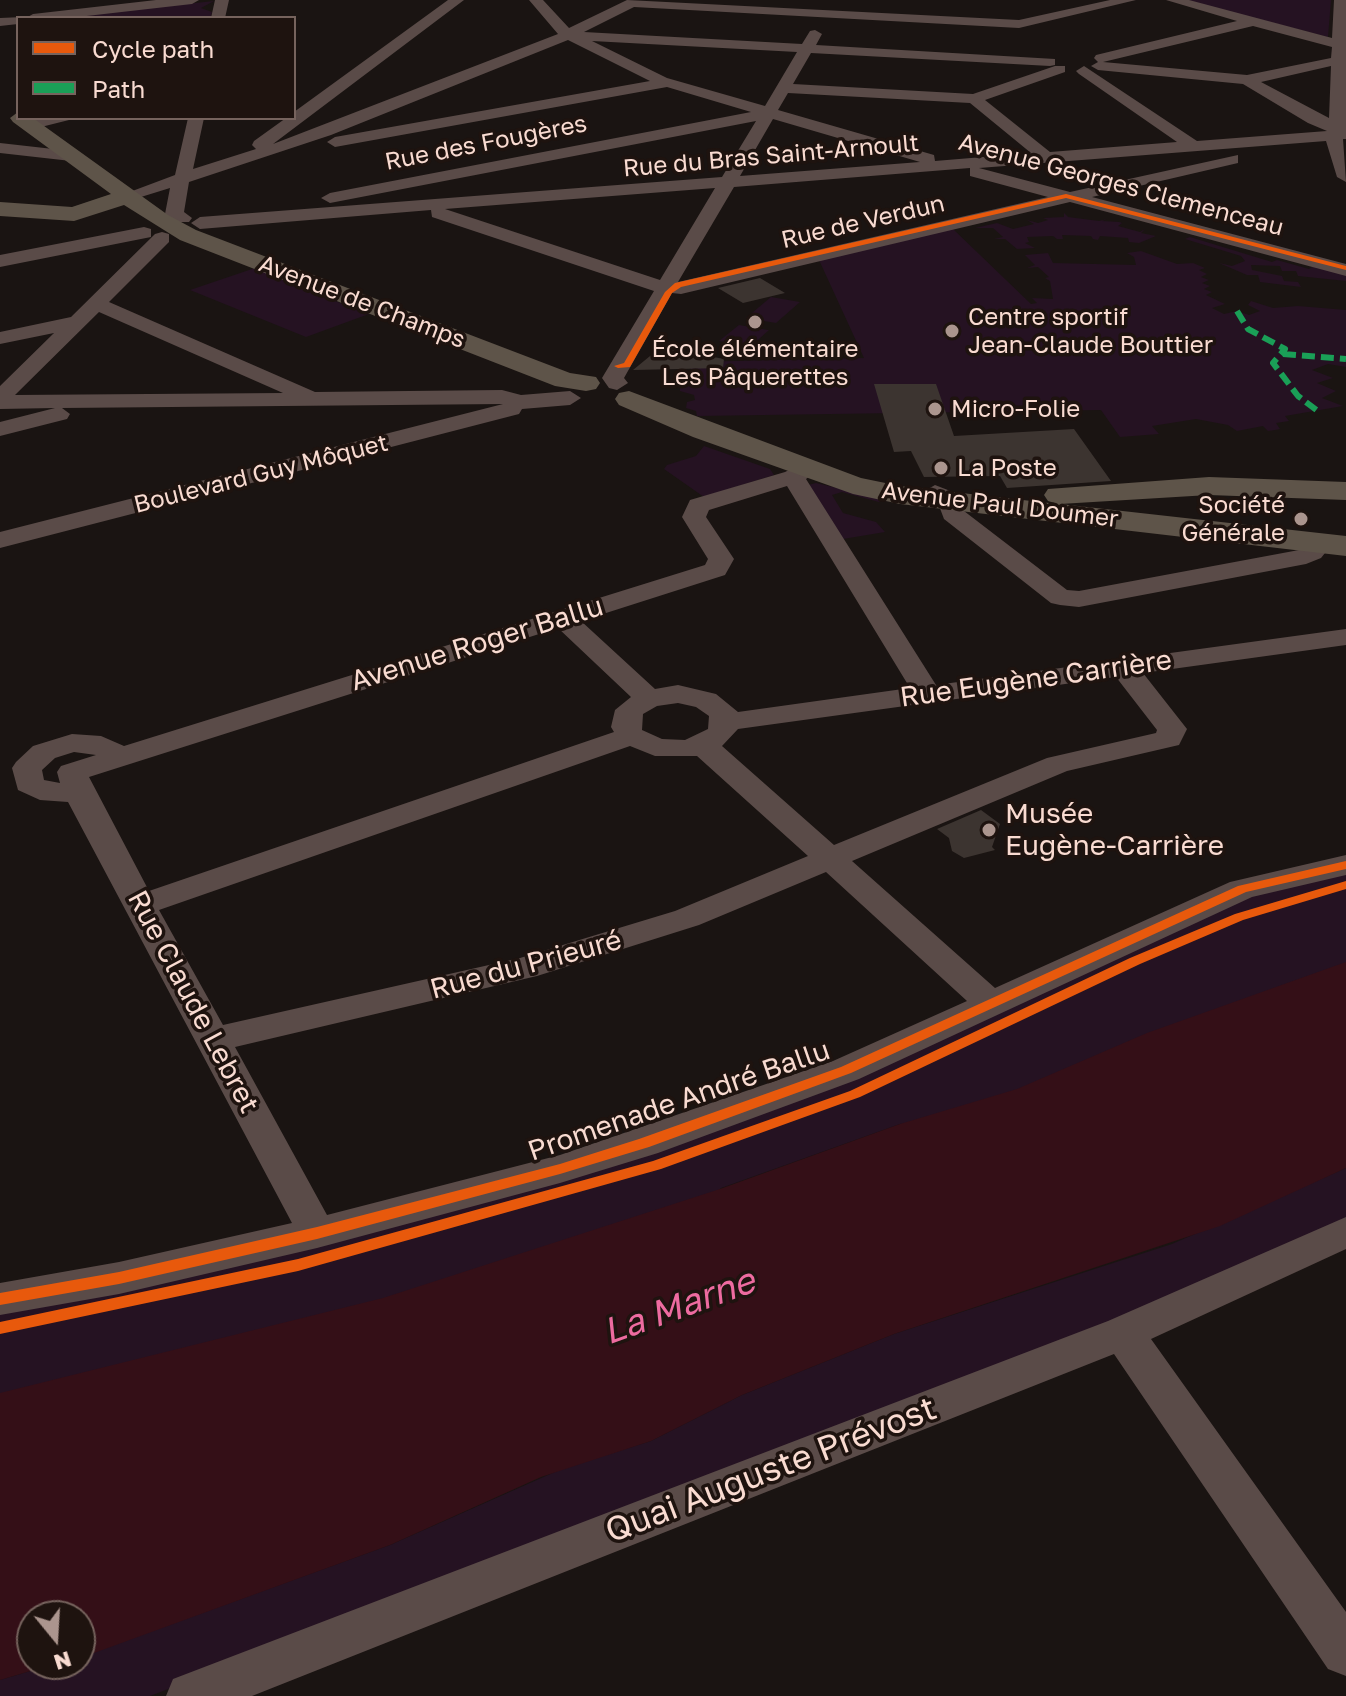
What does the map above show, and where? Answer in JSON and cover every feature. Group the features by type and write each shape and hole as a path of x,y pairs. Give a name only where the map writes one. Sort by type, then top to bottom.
{"main road":[{"name":"Avenue de Champs","path":"0,103 16,115"},
{"name":"Avenue de Champs","path":"22,120 128,196 179,227 596,395"},
{"path":"0,209 74,214 128,196"},
{"name":"Avenue Paul Doumer","path":"596,395 665,416 801,472 853,485 942,496 1064,504 1346,546"},
{"path":"1064,504 1222,486 1346,491"}],"street":[{"path":"51,16 192,0"},
{"path":"296,117 457,0"},
{"path":"536,0 568,35 1069,59 1247,80 1336,61"},
{"path":"128,196 287,148 568,35 635,1 830,7 1019,24 1129,0"},
{"path":"1173,0 1341,45"},
{"path":"1341,0 1341,45 1336,61 1336,141 1337,158 1346,177"},
{"path":"0,400 502,397 520,402 596,395 613,378 830,7"},
{"path":"997,8 1194,146"},
{"path":"783,88 974,99 1069,59 1254,21"},
{"name":"Avenue Georges Clemenceau","path":"568,35 666,83 768,114 1346,270"},
{"path":"1247,80 1337,132"},
{"path":"292,120 260,145 287,148 666,83"},
{"path":"974,99 1046,157"},
{"name":"Rue des Fougères","path":"179,227 768,114"},
{"path":"179,227 174,214 196,120"},
{"name":"Rue du Bras Saint-Arnoult","path":"179,227 1337,132"},
{"name":"Rue de Verdun","path":"666,287 681,288 1297,142 1287,138"},
{"path":"0,148 71,156"},
{"path":"423,208 666,287"},
{"path":"0,261 179,227"},
{"path":"0,400 75,322 179,227"},
{"path":"95,303 315,399"},
{"path":"0,338 75,322"},
{"path":"0,429 116,401"},
{"name":"Boulevard Guy Môquet","path":"0,540 510,410 520,402"},
{"path":"801,472 928,694"},
{"name":"Avenue Roger Ballu","path":"75,783 118,755 716,570 721,559 694,517 699,505 801,472"},
{"path":"942,496 953,514 1060,597 1069,598 1306,556 1312,553 1312,542"},
{"path":"562,618 649,698"},
{"name":"Rue Eugène Carrière","path":"726,722 1346,637"},
{"name":"Rue du Prieuré","path":"213,1040 525,968 687,918 1058,764 1169,739 1172,729 1123,667"},
{"path":"693,695 717,706 726,722 723,731 703,745 680,749 655,747 631,736 626,727 629,710 649,698 693,695"},
{"path":"142,905 631,736"},
{"path":"75,783 49,794 34,788 26,774 31,763 44,752 72,743 101,745 118,755"},
{"path":"703,745 993,1005"},
{"path":"0,758 31,763"},
{"name":"Rue Claude Lebret","path":"75,783 317,1233"},
{"name":"Promenade André Ballu","path":"0,1299 119,1278 317,1233 560,1169 644,1143 846,1070 1242,889 1346,865"},
{"name":"Quai Auguste Prévost","path":"191,1696 1123,1333 1346,1232"},
{"path":"1123,1333 1346,1653"}],"shaded area":[{"path":"1183,0 1331,0 1328,37"},
{"path":"214,1 201,8 212,12 211,16 73,16"},
{"path":"1064,213 1068,217 1119,222 1122,223 1118,226 1140,232 1145,229 1141,233 1156,236 1139,243 1129,242 1128,238 1100,236 1098,240 1091,236 1062,235 1063,239 1053,236 1027,237 1029,242 1025,243 1035,248 1017,249 1005,239 994,239 1003,237 993,228 975,228 997,223 1013,229 1034,224 1027,220 1038,223 1048,220 1043,218 1064,217"},
{"path":"953,229 1031,304 1037,303 1032,298 1053,299 1050,281 1045,278 1049,277 1038,267 1027,268 1035,265 1025,255 1048,253 1053,263 1136,265 1134,257 1127,253 1141,251 1177,264 1193,263 1205,268 1199,270 1207,274 1201,277 1209,280 1202,283 1210,286 1204,289 1212,292 1206,295 1225,304 1212,308 1224,314 1237,311 1249,315 1260,311 1248,305 1251,301 1273,308 1298,306 1346,310 1346,367 1328,364 1312,370 1333,378 1317,383 1336,391 1322,398 1343,406 1285,416 1289,421 1276,423 1280,429 1268,431 1263,426 1237,431 1228,425 1196,419 1152,426 1159,434 1120,437 1101,410 697,416 696,411 686,408 687,402 695,400 694,395 680,391 680,384 693,386 690,362 864,358 819,260"},
{"path":"1190,237 1272,262 1277,260 1309,269 1315,265 1346,273 1346,281 1298,276 1296,271 1282,271 1280,266 1251,265 1252,270 1282,276 1284,281 1298,282 1301,287 1260,282 1258,275 1247,275 1219,263 1232,266 1245,261 1241,256 1185,239"},
{"path":"255,268 369,314 306,337 190,290"},
{"path":"771,297 800,302 776,323 746,318"},
{"path":"739,325 769,330 750,347 719,341"},
{"path":"704,446 770,469 774,475 704,497 664,469 667,465 696,456"},
{"path":"816,483 883,499 879,502 842,492 832,495 843,513 876,522 885,532 843,539 808,485"},
{"path":"1346,869 1346,963 949,1120 900,1124 721,1188 714,1195 464,1279 0,1413 0,1309 521,1189 1249,892"},
{"path":"1346,1168 1346,1222 1116,1324 150,1696 0,1696 0,1680 16,1675 16,1680 96,1680 96,1651 390,1545 564,1468 651,1441 742,1395 894,1334 1172,1244"}],"water":[{"name":"La Marne","path":"1346,962 1346,1168 1220,1226 894,1334 742,1395 651,1441 541,1477 390,1545 96,1652 96,1600 16,1600 16,1675 0,1680 0,1393 383,1298 720,1189 900,1124 1017,1089 1147,1033"}],"building":[{"path":"760,278 785,293 743,303 718,288"},
{"path":"661,347 724,359 723,368 633,370"},
{"path":"874,384 936,384 954,436 1074,429 1111,481 1007,488 1000,476 924,477 911,451 894,452"},
{"path":"981,810 1000,824 992,847 995,850 964,858 952,851 949,838 937,829"}],"marked path":[{"path":"1237,311 1248,329 1285,349 1273,363 1298,396 1319,412"},
{"path":"1283,354 1346,359"}],"cycle path":[{"path":"618,366 627,365 669,292 678,285 1066,196 1346,268"},
{"path":"0,1299 119,1278 317,1233 560,1169 644,1143 846,1070 1242,889 1346,865"},
{"path":"0,1328 298,1265 656,1165 855,1094 1135,961 1239,917 1346,885"}],"place":[{"name":"École élémentaire Les Pâquerettes","path":"755,322"},
{"name":"Centre sportif Jean-Claude Bouttier","path":"952,331"},
{"name":"Micro-Folie","path":"935,409"},
{"name":"La Poste","path":"941,468"},
{"name":"Société Générale","path":"1301,519"},
{"name":"Musée Eugène-Carrière","path":"989,830"}]}
